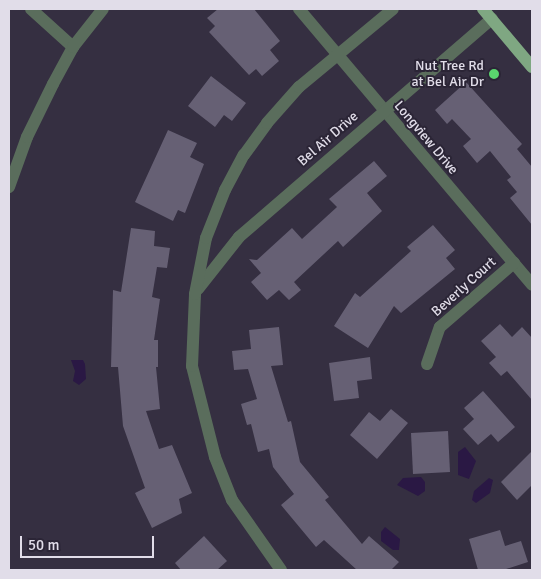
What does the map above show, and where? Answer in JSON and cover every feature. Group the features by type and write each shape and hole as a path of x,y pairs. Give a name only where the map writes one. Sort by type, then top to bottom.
{"main road":[{"path":"487,14 532,67"}],"street":[{"path":"31,9 73,47"},
{"path":"9,187 27,137 73,47 103,9"},
{"name":"Longview Drive","path":"299,9 532,285"},
{"path":"281,570 254,536 232,500 215,456 192,366 195,294 206,238 225,190 244,154 267,122 299,87 392,9"},
{"name":"Bel Air Drive","path":"195,294 239,238 384,112 487,14"},
{"name":"Beverly Court","path":"427,364 440,328 514,263"}],"shaded area":[{"path":"71,360 83,360 85,364 86,379 79,385 73,381 75,371"},
{"path":"465,447 476,461 469,479 458,475 458,452"},
{"path":"421,477 425,482 425,491 418,496 397,485 403,478"},
{"path":"489,478 493,480 490,493 476,503 472,500 474,491"},
{"path":"385,527 400,539 399,550 393,550 381,541 381,532"}],"building":[{"path":"218,9 254,9 280,41 270,50 279,61 262,76 256,69 249,75 209,32 215,26 207,18"},
{"path":"211,76 246,103 232,121 224,115 215,127 188,106"},
{"path":"466,82 522,144 517,149 532,167 532,225 510,198 517,192 507,180 511,177 490,151 477,163 463,146 471,139 452,119 447,124 435,110"},
{"path":"168,130 197,143 190,157 204,164 185,213 178,210 173,221 135,202"},
{"path":"374,161 387,176 367,193 382,211 343,247 338,241 294,282 301,290 289,300 279,290 267,300 251,282 261,273 249,259 257,260 292,228 302,239 337,207 329,199"},
{"path":"433,225 455,250 446,258 455,269 401,313 394,306 368,348 334,326 355,293 360,297 411,251 407,247"},
{"path":"131,228 155,231 154,246 170,248 167,268 157,267 152,297 160,299 154,340 158,340 158,367 156,367 160,409 146,411 159,449 172,445 192,493 179,499 182,513 152,528 135,493 145,488 123,426 118,367 111,367 113,290 121,292"},
{"path":"500,324 512,337 522,327 532,338 532,400 507,371 501,376 489,363 496,357 481,341"},
{"path":"279,327 283,365 271,366 288,422 291,421 300,462 329,497 325,500 362,544 369,536 399,562 391,570 357,570 324,540 316,547 281,505 294,494 273,467 269,449 258,452 251,424 247,425 241,404 257,399 248,369 234,370 232,351 251,349 249,330"},
{"path":"370,357 372,379 357,381 359,398 334,401 329,363"},
{"path":"483,391 515,427 498,442 491,434 478,445 463,429 474,419 464,408"},
{"path":"391,409 408,423 377,459 350,435 369,412 380,421"},
{"path":"448,431 450,472 413,474 411,433"},
{"path":"532,451 532,485 517,500 501,482"},
{"path":"500,530 505,546 521,541 528,562 503,570 478,570 469,539"},
{"path":"204,536 227,561 217,570 181,570 175,563"}],"place":[{"name":"Nut Tree Rd at Bel Air Dr","path":"494,74"}]}
